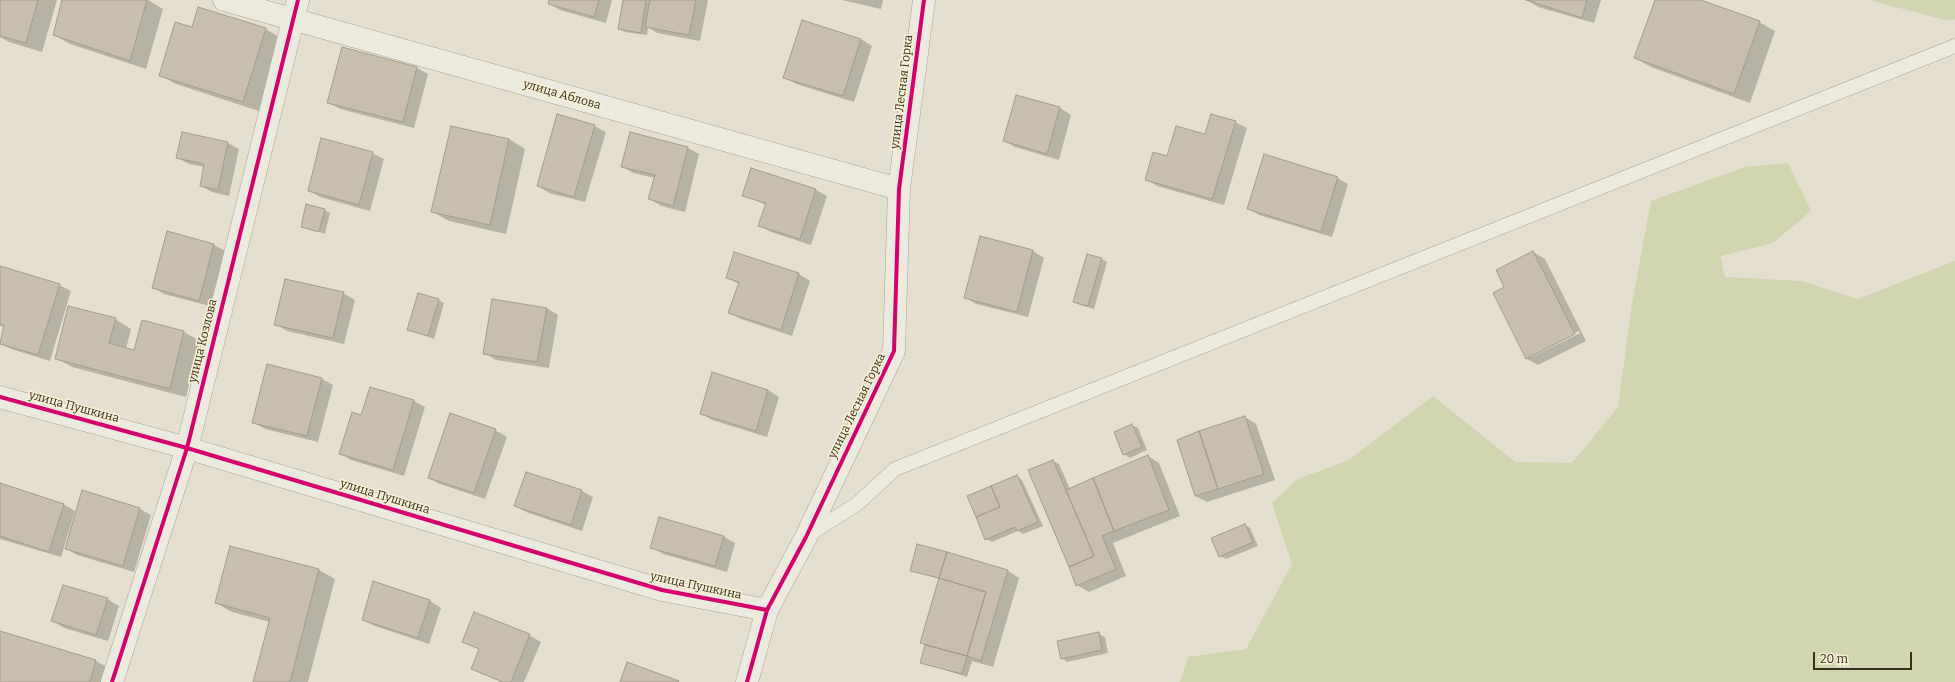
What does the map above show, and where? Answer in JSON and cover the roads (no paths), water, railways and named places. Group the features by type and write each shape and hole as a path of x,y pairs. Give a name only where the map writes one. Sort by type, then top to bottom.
{"street":[{"name":"улица Аблова","path":"224,0 295,10 899,189"},
{"name":"улица Лесная Горка","path":"747,682 767,610 806,537 894,351 899,189 924,0"},
{"name":"улица Козлова","path":"112,682 187,448 295,10"},
{"name":"улица Пушкина","path":"0,397 187,448 662,590 767,610"}],"lane":[{"path":"806,537 857,504 895,469 1955,46"}]}
